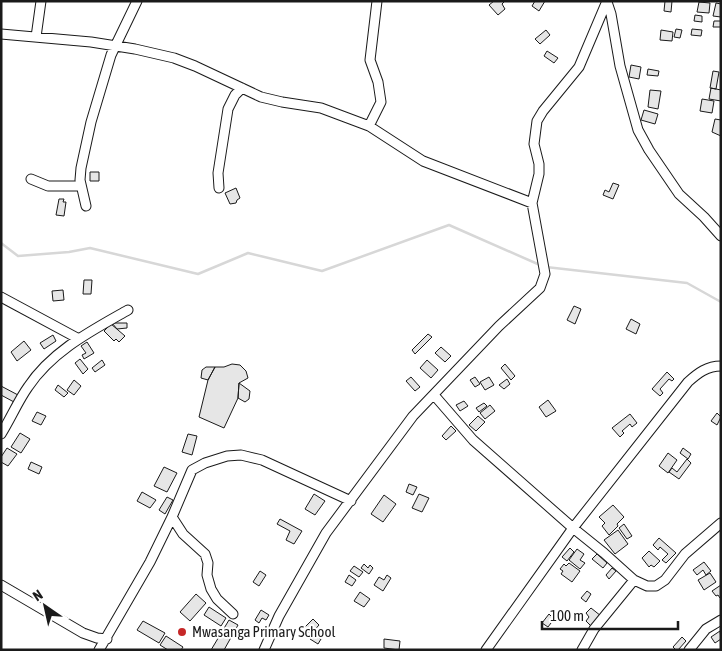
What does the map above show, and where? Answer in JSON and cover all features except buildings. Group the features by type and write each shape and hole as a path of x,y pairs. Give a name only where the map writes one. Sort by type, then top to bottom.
{"street":[{"path":"36,37 41,1"},
{"path":"86,206 81,186 81,168 91,122 111,55 137,1"},
{"path":"369,126 381,102 378,82 370,60 377,1"},
{"path":"264,650 283,608 326,533 402,430 413,416 499,326 540,288 545,274 532,204 539,164 534,144 537,121 543,111 579,68 606,2"},
{"path":"606,2 611,14 620,66 638,130 649,150 679,194 721,236"},
{"path":"1,34 69,39 174,58 261,97 321,108 369,126 422,161 532,204"},
{"path":"219,188 218,173 228,109 235,95 242,88"},
{"path":"31,179 48,186 81,186"},
{"path":"1,297 79,339"},
{"path":"1,434 27,387 44,367 60,352 79,339 128,310"},
{"path":"486,650 573,528 688,382 699,372 721,366"},
{"path":"434,395 472,440 634,580 647,586 656,586 665,580 685,554 721,523"},
{"path":"100,650 150,562 192,470 205,463 227,456 241,455 262,460 351,501"},
{"path":"172,517 183,534 205,554 208,563 207,575 211,589 217,599 234,614"},
{"path":"582,650 594,629 634,580"},
{"path":"1,585 83,633 107,639"},
{"path":"689,650 706,630 721,620"}],"waterway":[{"path":"1,243 18,256 69,252 90,248 198,274 248,253 322,271 449,225 540,265"},
{"path":"546,267 687,283 721,302"}],"place":[{"name":"Mwasanga Primary School","path":"182,632"}]}
